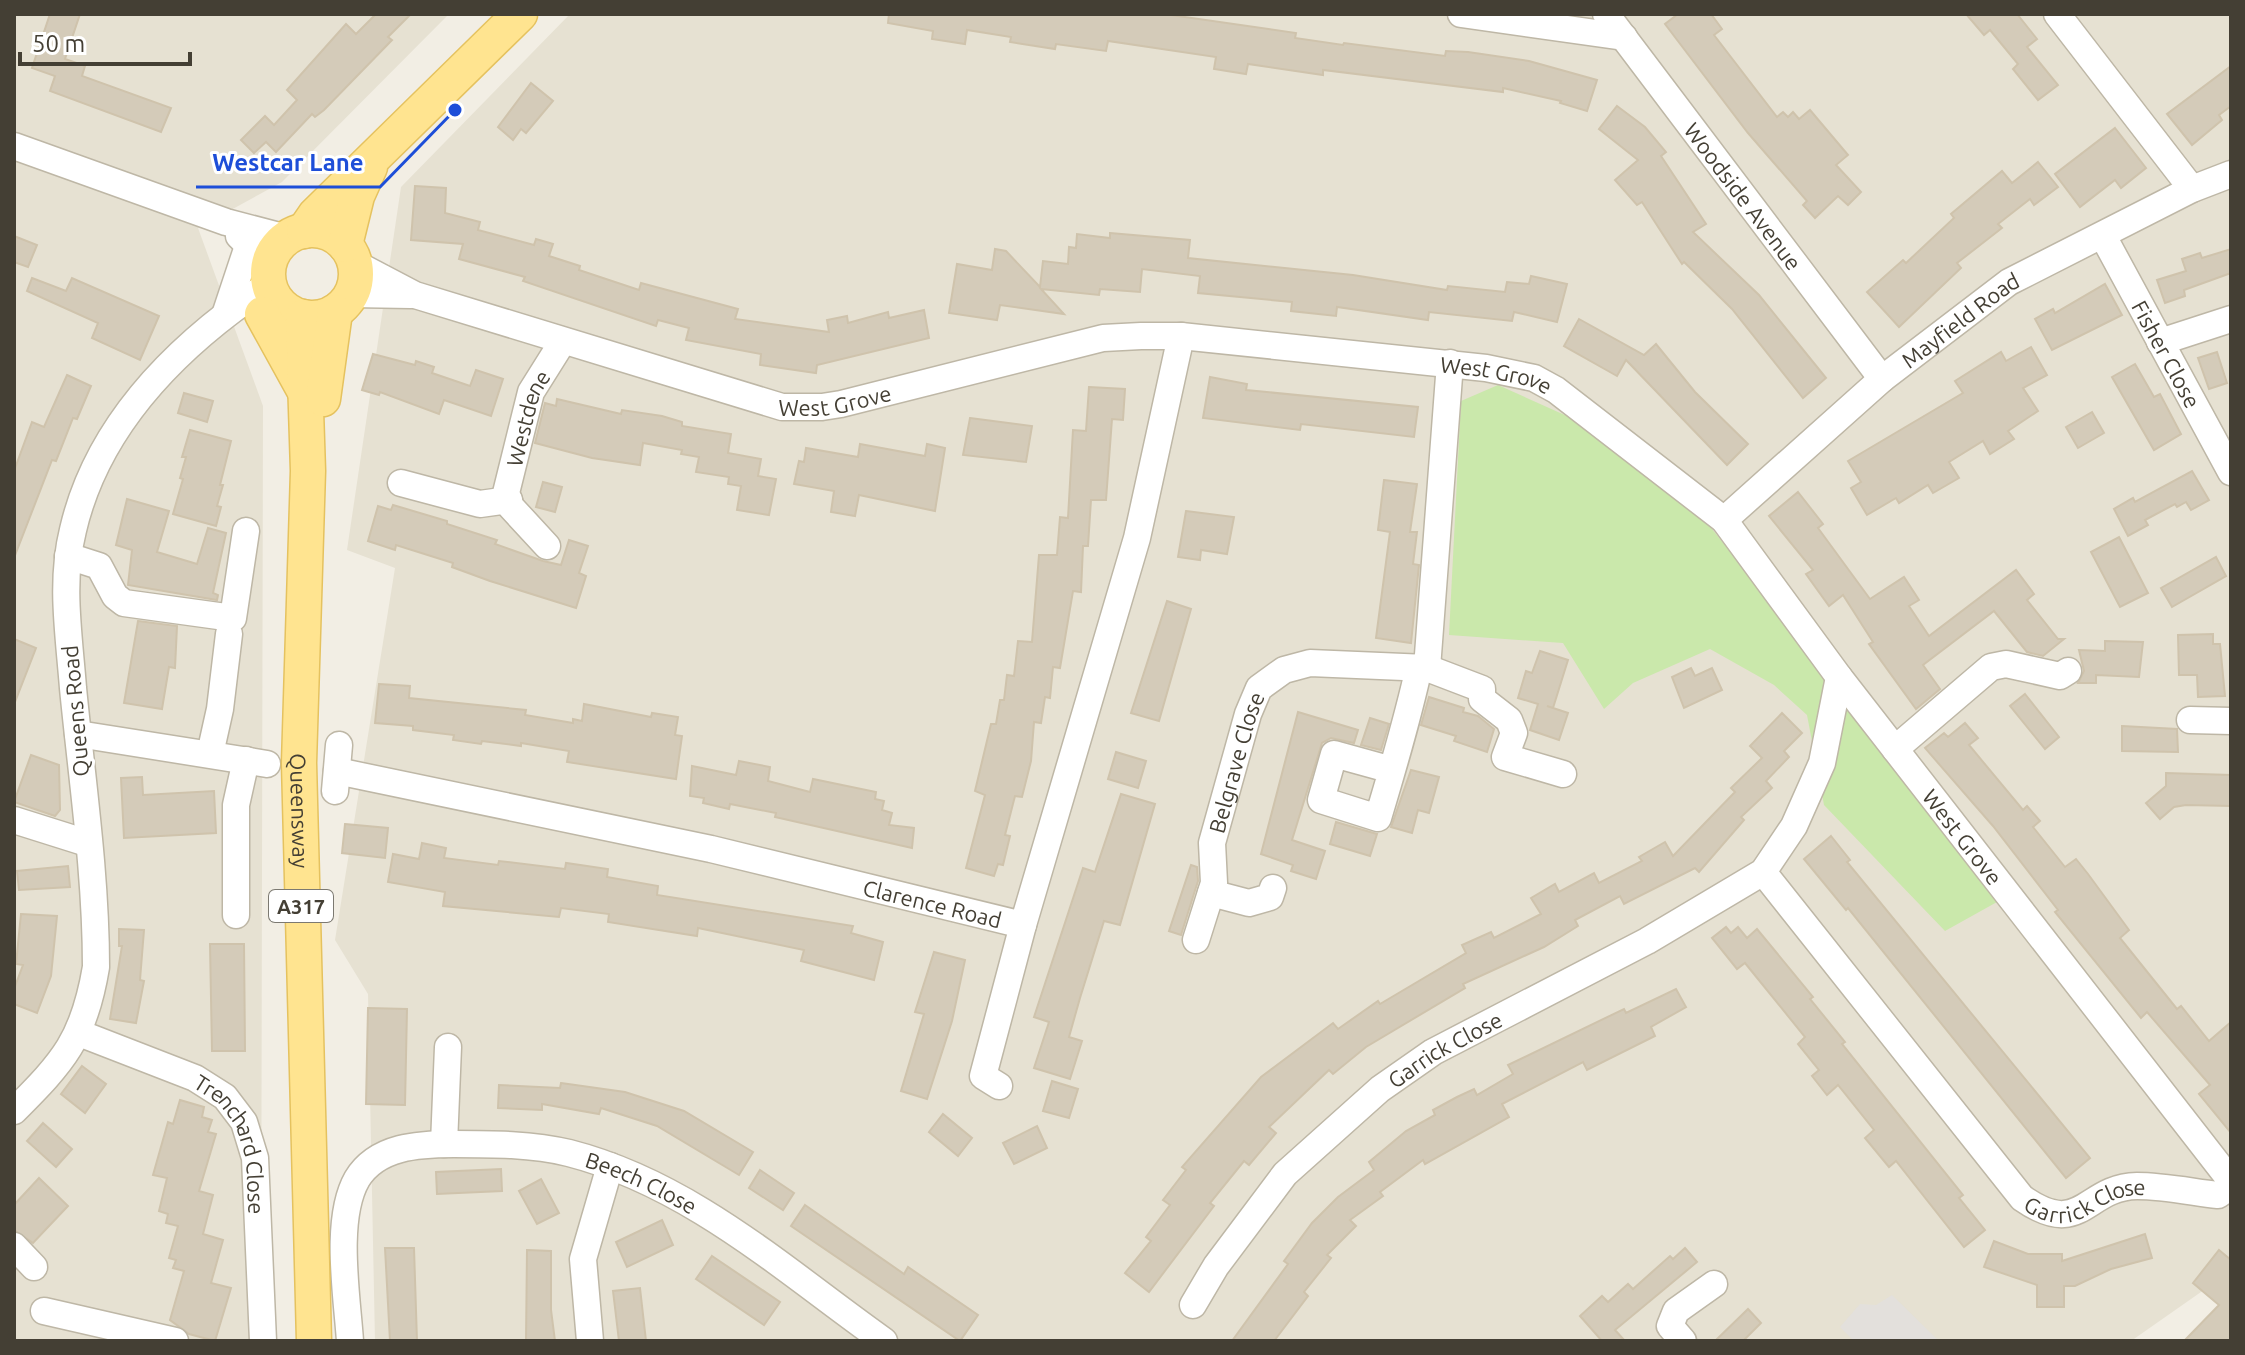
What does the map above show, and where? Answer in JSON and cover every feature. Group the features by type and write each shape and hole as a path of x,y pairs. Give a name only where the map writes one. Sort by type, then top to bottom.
{"main road":[{"name":"A317","path":"301,277 357,196 374,159 520,14"},
{"name":"Queensway","path":"301,277 308,397 308,471 299,763 314,1341"},
{"name":"Queensway","path":"301,277 322,414 308,471"}],"street":[{"path":"1461,14 1556,20 1624,37"},
{"name":"Woodside Avenue","path":"1606,14 1882,379"},
{"path":"2057,14 2192,189"},
{"path":"14,146 226,222 301,277"},
{"name":"Mayfield Road","path":"1724,520 1882,379 2009,282 2192,189 2231,174"},
{"path":"226,222 301,277"},
{"name":"Fisher Close","path":"2103,236 2231,472"},
{"path":"216,321 301,277"},
{"name":"West Grove","path":"301,277 415,295 762,402 802,408 841,404 1103,338 1181,336 1450,363 1511,372 1556,390 1724,520 1839,677 2231,1184"},
{"name":"Queens Road","path":"14,1111 55,1070 79,1033 96,967 65,597 68,556 84,496 112,433 152,381 216,321 301,277"},
{"path":"2160,342 2231,319"},
{"name":"Clarence Road","path":"337,769 696,845 1023,925 1137,538 1181,336"},
{"name":"Westdene","path":"547,546 511,507 508,478 531,392 563,341"},
{"path":"1392,770 1423,668 1450,363"},
{"name":"Westdene","path":"401,483 480,504 509,500"},
{"path":"210,754 220,709 246,531"},
{"path":"68,556 99,566 115,596 124,603 231,626"},
{"name":"Belgrave Close","path":"1196,940 1211,893 1212,843 1259,688 1284,670 1310,663 1423,668 1482,689 1482,699 1509,720 1514,733 1505,757 1563,774"},
{"path":"1895,749 1991,667 2006,664 2060,676 2068,671"},
{"name":"Garrick Close","path":"1193,1305 1216,1266 1285,1174 1380,1089 1433,1052 1647,941 1763,872 1794,826 1822,763 1839,677"},
{"path":"2190,720 2231,721"},
{"path":"78,734 257,762 236,805 236,915"},
{"path":"14,820 87,843"},
{"name":"Garrick Close","path":"1763,872 2022,1198 2039,1210 2055,1215 2072,1214 2115,1189 2218,1195 2231,1184"},
{"path":"1211,893 1249,903 1270,897 1273,888"},
{"path":"999,1086 983,1076 1023,925"},
{"name":"Trenchard Close","path":"79,1033 195,1078 225,1097 244,1122 255,1158 263,1341"},
{"path":"444,1144 448,1047"},
{"name":"Beech Close","path":"350,1341 345,1242 349,1202 364,1169 384,1153 444,1144 500,1144 566,1152 610,1166 687,1201 882,1341"},
{"path":"590,1341 583,1259 610,1166"},
{"path":"14,1246 34,1267"},
{"path":"1683,1341 1670,1326 1676,1311 1714,1284"},
{"path":"44,1311 175,1341"}],"shaded area":[{"path":"14,14 449,14 282,182 198,228 263,406 261,1341 14,1341"},
{"path":"570,14 2231,14 2231,1271 2131,1341 375,1341 368,994 335,940 395,568 347,550 401,187"},
{"path":"1892,1295 1939,1341 1854,1341 1840,1327 1860,1304 1876,1305"}],"green space":[{"path":"1498,385 1587,425 1708,524 2006,897 1945,931 1824,805 1807,715 1774,685 1710,649 1633,683 1604,709 1563,643 1449,635 1461,401"}],"building":[{"path":"50,14 80,14 65,59 85,66 82,76 171,108 161,132 50,91 55,76 32,68"},
{"path":"376,14 411,14 388,37 392,40 324,110 315,117 312,114 276,152 266,142 254,153 241,140 265,116 274,125 297,100 287,90 346,24 356,34"},
{"path":"889,14 1164,14 1296,33 1295,38 1343,45 1445,56 1446,51 1468,52 1529,61 1597,80 1587,111 1561,101 1503,88 1503,92 1323,70 1323,75 1248,64 1246,74 1214,69 1216,57 1108,41 1106,51 1056,44 1055,49 1010,42 1011,37 967,30 965,44 932,39 933,31 888,23"},
{"path":"1678,14 1711,14 1722,29 1714,35 1777,117 1783,112 1788,117 1793,112 1799,119 1810,110 1848,155 1836,165 1861,192 1848,205 1838,196 1815,218 1803,205 1807,201 1748,133 1665,24"},
{"path":"1966,14 2017,14 2037,39 2027,47 2058,85 2038,100 2013,69 2018,64 1990,30 1984,35"},
{"path":"2231,66 2231,106 2219,115 2222,120 2192,145 2167,114"},
{"path":"531,83 553,101 526,133 521,129 513,140 498,127"},
{"path":"1617,106 1645,127 1666,152 1661,156 1706,224 1693,232 1759,295 1826,378 1803,398 1732,309 1684,262 1682,264 1642,202 1637,205 1615,180 1638,160 1599,129"},
{"path":"2115,128 2146,168 2121,188 2115,180 2080,207 2055,174"},
{"path":"2038,162 2058,187 2034,205 2030,199 1998,224 2002,228 1957,263 1961,268 1899,327 1867,292 1903,260 1906,263 1954,218 1951,214 2002,171 2012,183"},
{"path":"415,186 446,188 445,213 480,222 478,230 534,245 536,239 553,244 549,256 580,266 579,270 639,290 641,283 738,309 735,319 829,332 827,320 847,316 848,323 888,312 889,318 924,310 929,338 817,365 816,373 760,365 761,354 686,340 689,328 658,320 656,326 523,281 525,277 459,259 463,244 411,240"},
{"path":"1110,233 1190,240 1188,258 1353,275 1447,290 1448,286 1505,292 1507,282 1529,284 1531,276 1567,284 1557,322 1514,312 1512,321 1429,312 1428,320 1337,307 1336,316 1291,311 1292,302 1198,293 1200,276 1142,269 1140,292 1100,289 1099,295 1041,289 1064,314 1000,305 997,320 949,313 957,264 992,270 995,249 1006,251 1040,287 1043,261 1068,264 1069,247 1076,248 1077,234 1110,238"},
{"path":"14,236 37,245 28,267 14,262"},
{"path":"2231,249 2231,273 2184,290 2185,296 2165,303 2157,280 2186,271 2182,259 2200,253 2202,258"},
{"path":"32,278 66,291 72,278 159,316 140,360 92,338 98,323 27,291"},
{"path":"2105,284 2122,315 2052,350 2035,319 2053,309 2055,313"},
{"path":"1579,319 1644,355 1656,344 1695,392 1748,444 1727,465 1626,360 1617,376 1564,346"},
{"path":"2031,347 2047,375 2023,388 2038,411 2008,431 2014,439 1990,454 1983,441 1949,462 1959,478 1933,493 1928,485 1899,503 1896,498 1867,515 1851,488 1861,482 1848,461 1963,393 1955,381 2001,352 2006,361"},
{"path":"2217,352 2227,383 2209,389 2198,358"},
{"path":"373,354 415,365 416,361 434,367 432,373 470,386 476,370 503,379 491,416 444,400 439,414 380,392 379,395 362,390"},
{"path":"2135,364 2154,397 2160,394 2181,434 2154,450 2112,377"},
{"path":"67,375 91,386 77,419 73,418 56,461 52,460 14,558 14,471 32,422 44,427"},
{"path":"1210,377 1247,384 1246,390 1418,407 1414,437 1301,424 1300,430 1203,418"},
{"path":"1089,387 1125,389 1123,420 1112,419 1106,500 1091,500 1088,546 1083,546 1081,592 1073,591 1060,668 1053,667 1050,698 1045,697 1041,723 1034,722 1031,761 1022,797 1015,796 1005,835 1010,836 1003,865 998,864 994,876 966,868 985,795 975,791 991,724 996,724 1000,700 1004,700 1007,675 1014,676 1018,641 1032,642 1039,555 1057,555 1060,517 1068,518 1073,430 1086,431"},
{"path":"184,393 213,401 207,422 178,413"},
{"path":"557,399 621,414 622,410 662,416 682,422 682,426 731,434 728,453 761,459 758,476 776,479 769,515 737,510 741,486 728,484 729,477 696,472 699,457 681,454 682,450 643,443 640,465 592,458 535,443 545,403 556,406"},
{"path":"2092,412 2104,433 2078,448 2066,427"},
{"path":"970,418 1032,426 1026,462 963,455"},
{"path":"190,430 231,441 220,485 223,485 217,506 221,507 216,526 173,514 183,479 180,478 186,457 182,457"},
{"path":"860,444 925,456 927,444 945,448 935,511 859,495 855,516 831,512 834,491 794,484 799,461 804,462 806,448 858,457"},
{"path":"2192,471 2209,500 2191,510 2186,502 2177,507 2175,504 2145,520 2148,525 2128,536 2114,509 2133,498 2135,502"},
{"path":"1384,480 1417,484 1410,532 1417,532 1413,564 1419,565 1411,643 1376,638 1390,532 1378,530"},
{"path":"543,482 562,487 555,512 536,507"},
{"path":"1798,492 1823,524 1818,528 1870,599 1904,577 1919,600 1909,606 1929,636 2016,570 2034,594 2027,600 2058,639 2064,639 2043,656 2027,652 1994,611 1923,665 1940,689 1916,709 1869,644 1873,642 1843,595 1829,606 1806,574 1813,570 1769,516"},
{"path":"127,499 169,511 157,552 197,564 208,528 226,533 213,593 218,595 217,600 128,585 132,550 116,545"},
{"path":"393,505 447,521 447,524 497,540 495,544 561,565 569,540 588,546 579,573 586,576 576,608 490,581 452,567 453,563 396,545 395,550 368,541 378,506 391,510"},
{"path":"1186,511 1234,517 1227,554 1201,550 1200,560 1178,557"},
{"path":"2119,537 2148,593 2120,607 2091,552"},
{"path":"2216,557 2226,576 2172,607 2161,588"},
{"path":"1167,601 1191,609 1159,721 1131,713"},
{"path":"138,621 177,626 175,668 169,667 162,709 124,703"},
{"path":"2213,634 2213,644 2220,644 2225,696 2198,697 2197,675 2179,675 2178,635"},
{"path":"14,639 36,648 15,702 14,701"},
{"path":"2105,641 2143,642 2139,677 2096,675 2096,683 2078,683 2084,671 2079,650 2105,651"},
{"path":"1540,651 1568,660 1553,708 1568,713 1559,740 1530,730 1538,704 1518,698 1526,671 1532,673"},
{"path":"1691,668 1695,676 1712,668 1722,690 1684,708 1672,677"},
{"path":"379,684 410,686 409,698 526,710 525,715 573,723 573,719 582,721 584,704 651,717 652,713 678,717 675,735 682,736 676,779 567,762 569,751 521,743 521,746 453,740 454,735 413,730 413,726 375,723"},
{"path":"2025,694 2059,737 2045,749 2010,706"},
{"path":"1429,697 1464,708 1463,712 1478,716 1494,729 1487,752 1454,741 1456,736 1421,725"},
{"path":"1298,712 1358,730 1354,743 1331,738 1322,743 1292,840 1325,851 1316,879 1291,871 1293,865 1261,854"},
{"path":"1782,713 1802,733 1784,751 1789,757 1766,781 1772,788 1741,817 1744,820 1699,872 1695,868 1624,904 1620,896 1575,920 1578,926 1544,947 1463,984 1465,988 1366,1047 1333,1074 1329,1070 1269,1127 1276,1133 1249,1165 1244,1161 1210,1203 1214,1206 1149,1292 1125,1273 1151,1241 1146,1237 1170,1205 1163,1200 1186,1170 1182,1167 1261,1077 1333,1023 1338,1029 1378,1001 1380,1004 1466,953 1462,945 1491,932 1494,938 1541,914 1531,898 1555,884 1559,892 1594,873 1599,883 1642,861 1639,857 1665,842 1673,856 1735,792 1731,788 1762,758 1750,746"},
{"path":"1370,718 1389,724 1381,750 1361,745"},
{"path":"1965,723 1978,738 1969,745 2023,810 2027,806 2040,821 2033,827 2065,867 2076,859 2088,874 2129,930 2120,938 2177,1009 2181,1006 2209,1041 2231,1022 2231,1133 2199,1094 2210,1085 2147,1012 2141,1018 2055,912 2058,910 1993,826 1925,748 1944,733 1948,737"},
{"path":"2122,726 2177,729 2178,752 2122,751"},
{"path":"1116,752 1146,761 1138,788 1108,779"},
{"path":"31,755 59,765 60,810 55,816 14,802"},
{"path":"739,761 770,767 768,781 810,792 813,779 876,792 875,799 884,801 882,810 892,813 889,825 914,828 912,848 775,817 776,813 730,804 729,809 703,803 704,798 690,796 692,766 736,775"},
{"path":"1411,770 1439,777 1429,813 1418,810 1412,833 1391,827"},
{"path":"2166,773 2231,775 2231,806 2174,807 2160,819 2146,803 2166,786"},
{"path":"142,777 143,795 214,791 216,833 124,838 121,778"},
{"path":"1121,794 1155,804 1120,925 1104,921 1080,998 1069,1037 1082,1041 1070,1079 1034,1068 1049,1022 1034,1017 1083,868 1095,872"},
{"path":"1336,822 1377,834 1370,856 1330,844"},
{"path":"345,824 388,828 385,858 342,853"},
{"path":"1831,836 1850,860 1847,862 2090,1158 2066,1178 1848,908 1846,910 1804,859"},
{"path":"422,843 446,848 444,858 498,865 499,861 565,869 566,863 608,869 607,877 658,886 657,895 853,926 851,933 883,942 874,980 801,961 804,950 698,928 697,936 608,922 609,914 561,908 559,917 443,906 445,892 388,882 393,854 419,859"},
{"path":"1191,865 1197,867 1198,881 1181,935 1169,931"},
{"path":"68,866 70,887 19,890 17,871"},
{"path":"21,914 57,916 51,976 37,1013 14,1004 14,989 23,965 16,964"},
{"path":"1726,927 1731,933 1738,927 1747,938 1757,929 1813,997 1810,999 1845,1042 1842,1044 1963,1195 1959,1198 1985,1230 1964,1247 1896,1161 1889,1167 1865,1138 1874,1130 1838,1085 1827,1095 1812,1076 1819,1070 1798,1044 1805,1037 1745,963 1737,969 1712,938"},
{"path":"119,929 144,930 140,980 144,981 136,1023 110,1019 122,946 119,946"},
{"path":"210,944 244,944 245,1051 212,1051"},
{"path":"934,952 965,960 952,1021 927,1099 901,1091 924,1014 915,1012"},
{"path":"1676,989 1686,1007 1651,1027 1655,1036 1587,1070 1583,1062 1502,1104 1509,1117 1425,1164 1423,1160 1380,1192 1383,1196 1350,1220 1356,1226 1327,1255 1331,1258 1304,1292 1308,1296 1274,1341 1232,1341 1288,1264 1284,1261 1312,1223 1338,1197 1374,1170 1369,1162 1406,1131 1435,1115 1433,1110 1457,1097 1474,1089 1477,1095 1513,1074 1508,1065 1624,1009 1626,1013"},
{"path":"368,1008 407,1009 405,1105 366,1104"},
{"path":"82,1066 106,1084 85,1113 61,1094"},
{"path":"1052,1081 1078,1089 1069,1118 1043,1111"},
{"path":"561,1083 625,1092 684,1111 753,1152 739,1175 657,1126 601,1108 599,1114 542,1104 542,1110 498,1108 499,1085 560,1088"},
{"path":"180,1100 204,1107 202,1117 212,1120 208,1132 216,1134 199,1191 213,1195 203,1234 223,1240 211,1283 231,1288 215,1341 189,1334 170,1320 184,1271 173,1268 176,1260 169,1258 178,1226 166,1223 168,1214 159,1211 167,1178 153,1175 168,1122 173,1124"},
{"path":"943,1114 972,1138 958,1156 929,1132"},
{"path":"43,1123 72,1149 56,1167 27,1141"},
{"path":"1037,1126 1047,1148 1014,1164 1003,1143"},
{"path":"501,1169 502,1191 437,1194 436,1172"},
{"path":"760,1170 794,1193 783,1210 749,1188"},
{"path":"39,1178 68,1206 33,1243 14,1230 14,1205"},
{"path":"541,1179 559,1213 537,1224 519,1191"},
{"path":"805,1205 904,1274 908,1267 978,1315 960,1341 791,1226"},
{"path":"662,1220 673,1245 627,1267 616,1242"},
{"path":"2145,1234 2152,1258 2111,1269 2075,1286 2064,1286 2064,1307 2037,1307 2037,1285 1984,1267 1994,1241 2028,1254 2062,1254 2062,1261"},
{"path":"385,1248 414,1248 417,1341 390,1341"},
{"path":"1685,1248 1697,1262 1615,1330 1625,1341 1602,1341 1580,1316 1602,1296 1608,1302 1628,1284 1633,1289 1670,1256 1673,1259"},
{"path":"527,1250 551,1251 551,1310 555,1341 526,1341"},
{"path":"2219,1250 2231,1260 2231,1341 2184,1341 2219,1305 2193,1283"},
{"path":"712,1256 780,1302 764,1325 696,1279"},
{"path":"640,1288 646,1341 619,1341 613,1291"},
{"path":"1748,1309 1761,1323 1743,1341 1715,1341"}],"place":[{"name":"Westcar Lane","path":"455,110"}]}
